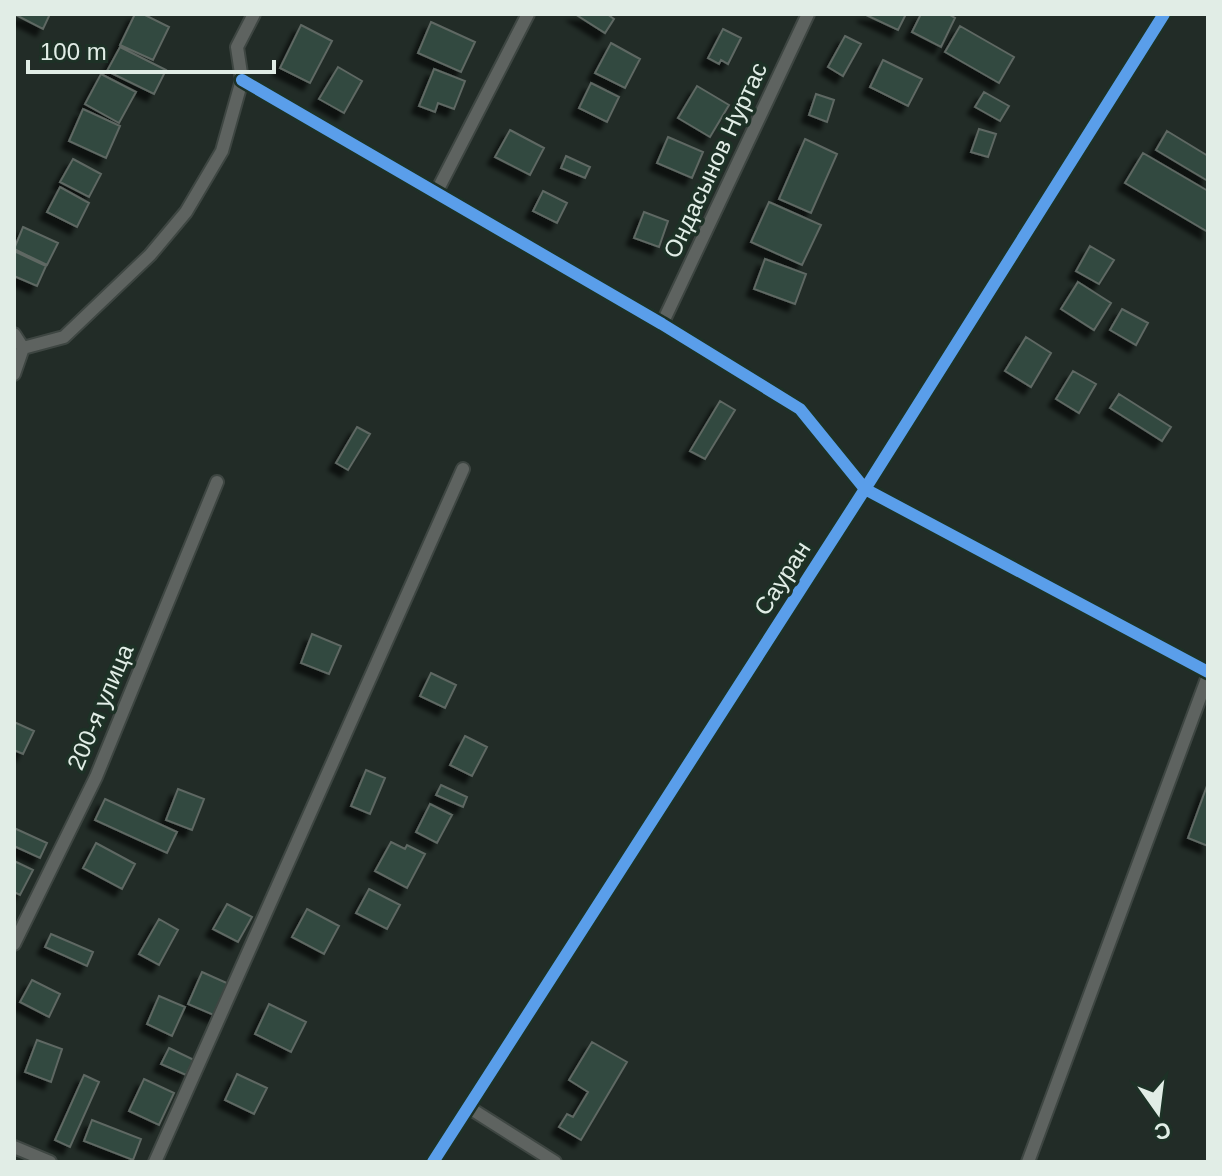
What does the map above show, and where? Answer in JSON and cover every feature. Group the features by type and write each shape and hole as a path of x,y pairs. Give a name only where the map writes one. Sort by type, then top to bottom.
{"street":[{"path":"23,348 64,337 150,255 186,212 222,151 242,80 237,47 254,14"},
{"path":"436,193 528,14"},
{"name":"Ондасынов Нуртас","path":"662,324 808,14"},
{"name":"Сауран","path":"433,1162 865,489 1164,14"},
{"path":"242,80 662,324 800,409 865,489 1208,674 1028,1162"},
{"path":"14,334 23,348"},
{"path":"14,374 23,348"},
{"path":"155,1162 463,469"},
{"name":"200-я улица","path":"14,944 96,777 217,482"},
{"path":"468,1107 555,1162"},
{"path":"14,1147 50,1162"}],"building":[{"path":"14,14 50,14 43,29"},
{"path":"135,14 143,14 169,27 153,60 120,45"},
{"path":"575,14 607,14 614,19 605,33"},
{"path":"864,14 906,14 898,30"},
{"path":"921,14 948,14 955,18 941,47 912,32"},
{"path":"431,22 475,42 461,72 418,53"},
{"path":"301,25 332,41 310,83 280,68"},
{"path":"960,26 1014,57 999,83 945,52"},
{"path":"723,29 741,38 728,64 721,60 719,64 708,58"},
{"path":"845,36 861,44 843,76 828,67"},
{"path":"611,43 640,59 625,88 595,73"},
{"path":"120,47 166,70 154,94 107,71"},
{"path":"883,60 922,79 908,106 870,87"},
{"path":"338,67 362,81 344,113 319,99"},
{"path":"434,69 465,81 454,109 438,103 435,112 419,106"},
{"path":"101,74 136,92 119,123 85,104"},
{"path":"591,83 619,97 607,122 579,108"},
{"path":"697,86 729,105 710,137 678,118"},
{"path":"984,92 1009,106 1000,121 975,107"},
{"path":"816,94 834,100 827,122 809,115"},
{"path":"83,109 120,126 106,158 69,141"},
{"path":"979,129 996,134 988,157 971,152"},
{"path":"510,130 544,148 530,175 495,157"},
{"path":"1167,131 1208,156 1208,181 1156,150"},
{"path":"668,137 703,152 692,178 657,163"},
{"path":"805,139 837,154 811,213 779,199"},
{"path":"1143,153 1208,191 1208,232 1125,183"},
{"path":"566,156 590,167 585,178 561,168"},
{"path":"73,159 101,174 89,197 60,182"},
{"path":"60,187 89,203 77,227 47,212"},
{"path":"543,191 567,203 557,223 533,211"},
{"path":"769,202 821,225 802,265 751,242"},
{"path":"644,212 668,221 659,247 634,238"},
{"path":"23,227 58,243 47,265 14,249"},
{"path":"1090,246 1114,260 1099,284 1076,271"},
{"path":"14,251 46,266 37,286 14,276"},
{"path":"765,259 806,274 795,304 754,289"},
{"path":"1078,282 1111,303 1094,330 1061,309"},
{"path":"1122,309 1148,323 1136,345 1110,330"},
{"path":"1026,337 1051,353 1031,387 1005,371"},
{"path":"1073,371 1096,384 1079,413 1056,399"},
{"path":"1119,394 1171,427 1162,441 1110,408"},
{"path":"720,401 735,410 705,459 690,451"},
{"path":"357,427 370,434 348,470 336,463"},
{"path":"312,634 341,646 329,674 301,663"},
{"path":"431,673 456,685 445,708 420,696"},
{"path":"14,722 34,731 23,754 14,750"},
{"path":"465,736 487,747 472,776 450,765"},
{"path":"366,770 385,778 370,814 351,806"},
{"path":"1208,783 1208,846 1188,838"},
{"path":"441,785 467,797 463,807 436,795"},
{"path":"178,789 204,799 192,830 166,820"},
{"path":"105,799 177,832 167,853 95,820"},
{"path":"430,804 452,815 437,843 416,832"},
{"path":"14,828 47,843 40,858 14,846"},
{"path":"391,842 405,849 407,845 425,854 407,888 375,871"},
{"path":"96,843 135,864 122,889 83,868"},
{"path":"14,861 33,870 20,895 14,892"},
{"path":"369,889 400,905 387,929 356,913"},
{"path":"227,904 252,917 238,942 213,929"},
{"path":"307,909 339,926 324,954 292,937"},
{"path":"159,919 178,930 159,965 139,954"},
{"path":"51,934 93,952 87,966 45,947"},
{"path":"202,972 229,984 216,1016 188,1004"},
{"path":"32,980 60,994 49,1017 20,1002"},
{"path":"159,996 185,1007 172,1036 147,1024"},
{"path":"269,1004 306,1022 291,1052 255,1034"},
{"path":"37,1040 62,1049 51,1082 25,1072"},
{"path":"592,1042 627,1062 581,1140 559,1127 567,1114 573,1117 588,1092 569,1080"},
{"path":"169,1048 194,1060 186,1075 161,1064"},
{"path":"237,1074 267,1088 254,1114 225,1100"},
{"path":"84,1075 99,1082 70,1147 55,1140"},
{"path":"144,1079 174,1093 159,1125 129,1111"},
{"path":"92,1120 141,1139 133,1160 84,1141"}],"cycle path":[{"path":"433,1162 865,489 1164,14"},
{"path":"242,80 662,324 800,409 865,489 1208,672"}]}
